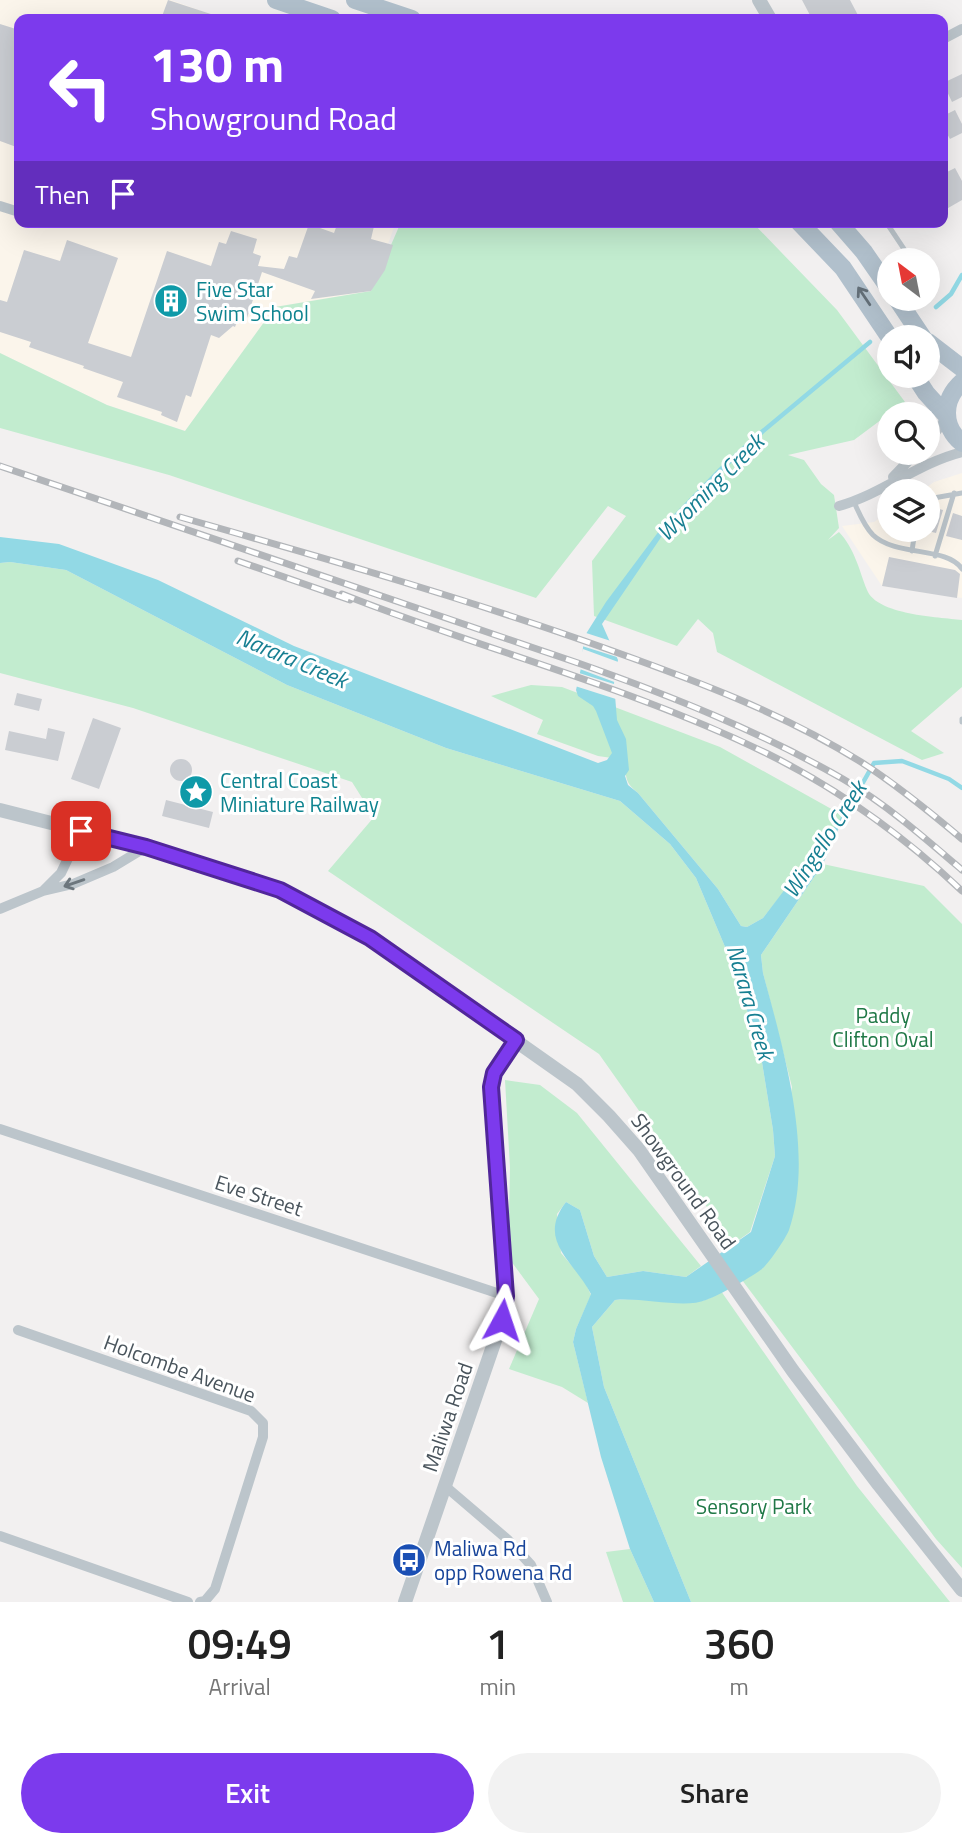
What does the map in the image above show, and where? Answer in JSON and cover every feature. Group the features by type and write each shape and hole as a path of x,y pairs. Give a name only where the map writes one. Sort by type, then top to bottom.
{"main road":[{"path":"276,0 317,14"},
{"path":"355,0 397,14"},
{"path":"805,228 834,257 882,325"},
{"path":"819,228 834,257"},
{"path":"843,228 877,270"},
{"path":"940,351 962,368"},
{"path":"947,417 951,395 962,383"},
{"path":"923,388 947,417 951,430 962,443"}],"street":[{"path":"940,426 947,417"},
{"path":"899,479 940,459 962,452"},
{"path":"890,479 904,465"},
{"path":"839,506 854,502 877,490"},
{"name":"Showground Road","path":"0,810 146,847 280,890 370,938 577,1084 639,1150 793,1371 962,1590"},
{"path":"43,891 61,873 81,831"},
{"path":"0,909 43,891 73,884 113,867 146,847"},
{"name":"Maliwa Road","path":"405,1602 502,1320 506,1296 491,1087 494,1073 516,1040"},
{"name":"Eve Street","path":"0,1129 506,1296"},
{"name":"Holcombe Avenue","path":"18,1330 251,1411 263,1423 262,1437 215,1589 205,1601 200,1602"},
{"path":"445,1486 507,1539 531,1565 547,1602"},
{"path":"0,1536 188,1602"}],"lane":[{"path":"890,228 903,248"},
{"path":"940,497 962,493"},
{"path":"935,556 954,494"},
{"path":"854,502 866,527 888,545 949,558 962,569"},
{"path":"912,551 913,542"}],"shaded area":[{"path":"0,0 171,0 210,14 14,14 14,228 394,228 371,291 275,307 185,431 107,405 0,353"},
{"path":"962,473 962,598 882,586 842,526 877,520 877,542 940,542 940,480"}],"green space":[{"path":"398,228 758,228 837,310 877,364 877,388 895,388 905,402 877,402 877,423 854,440 788,455 804,460 821,484 834,495 839,528 828,540 839,532 849,545 867,590 873,598 895,610 962,620 962,687 911,731 944,753 922,760 717,652 713,633 698,619 677,646 594,616 592,561 626,516 608,506 536,598 169,475 0,428 0,353 107,405 185,431 275,307 371,291"},
{"path":"0,563 66,570 287,685 446,748 620,801 670,844 696,878 731,961 760,1050 775,1156 750,1232 733,1244 599,1054 328,871 374,817 352,782 133,708 0,673"},
{"path":"531,685 562,687 720,747 844,816 763,918 747,927 741,926 718,889 630,786 626,775 626,760 598,756 537,734 543,720 491,696"},
{"name":"Paddy Clifton Oval","path":"823,864 924,886 962,924 962,1568 936,1539 742,1280 763,1268 792,1087 763,973 761,955"},
{"path":"505,1080 540,1085 577,1113 701,1266 686,1277 643,1271 607,1277 594,1256 580,1210 566,1202 557,1214 561,1253 584,1280 591,1295 573,1342 588,1403 562,1387 509,1369 539,1299 508,1257 510,1168"},
{"name":"Sensory Park","path":"721,1291 857,1486 950,1602 691,1602 604,1387 592,1327 615,1300 690,1302 706,1300"},
{"path":"630,1549 654,1602 623,1602 606,1552"}],"water":[{"name":"Narara Creek","path":"665,526 664,533 602,624 618,660 614,683 617,720 626,739 629,770 625,776 628,785 638,793 718,889 741,926 747,927 763,918 844,816 823,864 761,955 763,973 787,1067 797,1135 799,1168 796,1200 789,1230 762,1269 720,1294 706,1300 687,1303 615,1300 592,1327 604,1387 691,1602 654,1602 630,1549 601,1457 573,1342 591,1294 561,1250 556,1240 555,1228 566,1202 580,1210 594,1256 607,1277 643,1271 686,1277 751,1232 775,1156 773,1130 760,1050 731,961 696,878 670,844 620,801 446,748 287,685 66,570 0,563 0,537 59,544 158,580 294,646 598,763 607,760 612,753 596,711 578,696 576,690 584,637 606,602"}],"pier":[{"path":"583,632 614,642 620,658 579,645"},
{"path":"583,649 621,663 617,683 577,668"},
{"path":"579,673 617,685 619,700 575,686"}],"building":[{"path":"168,0 211,14 163,14"},
{"path":"802,0 850,0 857,14 809,14"},
{"path":"0,24 14,28 14,146 0,141"},
{"path":"962,74 962,97 952,102 948,94 948,81"},
{"path":"955,110 962,124 962,133 950,139 948,136 948,114"},
{"path":"955,168 962,181 962,200 948,208 948,172"},
{"path":"308,228 320,228 334,233 336,228 374,228 371,239 393,245 385,270 371,291 311,299 315,291 262,272 246,321 238,319 235,327 219,338 211,335 191,397 186,395 177,422 161,415 162,412 117,397 123,382 29,347 31,342 0,332 0,300 7,302 24,250 60,261 67,240 118,258 88,343 131,357 167,251 211,266 219,242 226,244 231,231 257,239 253,253 261,256 258,266 284,269 289,256 297,258"},
{"path":"953,513 962,516 962,540 946,536"},
{"path":"889,557 955,570 960,574 957,598 882,586"},
{"path":"17,693 42,699 39,711 14,705"},
{"path":"93,718 121,728 99,789 71,779"},
{"path":"48,728 65,732 58,761 5,750 9,731 46,739"},
{"path":"181,759 189,762 192,770 189,778 181,781 173,778 170,770 173,762"},
{"path":"166,800 213,812 209,828 162,816"}],"waterway":[{"name":"Wyoming Creek","path":"940,304 951,294 962,275"},
{"name":"Wyoming Creek","path":"663,529 719,471 763,431 870,342"},
{"name":"Wingello Creek","path":"842,820 874,763 902,761 949,779 962,788"}],"railway":[{"path":"0,466 578,663 713,715 779,745 843,779 875,799 962,870"},
{"path":"180,517 450,596 557,631 707,686 770,713 831,744 887,780 962,839"},
{"path":"238,561 350,600"},
{"path":"342,594 611,689 716,730 768,754 821,783 870,815 917,851 962,891"}],"place":[{"name":"Five Star Swim School","path":"171,301"},
{"name":"Central Coast Miniature Railway","path":"196,792"},
{"name":"Maliwa Rd opp Rowena Rd","path":"409,1560"}],"route":[{"path":"81,831 146,847 280,890 370,938 516,1040 494,1073 491,1087 506,1296 502,1320"}]}
